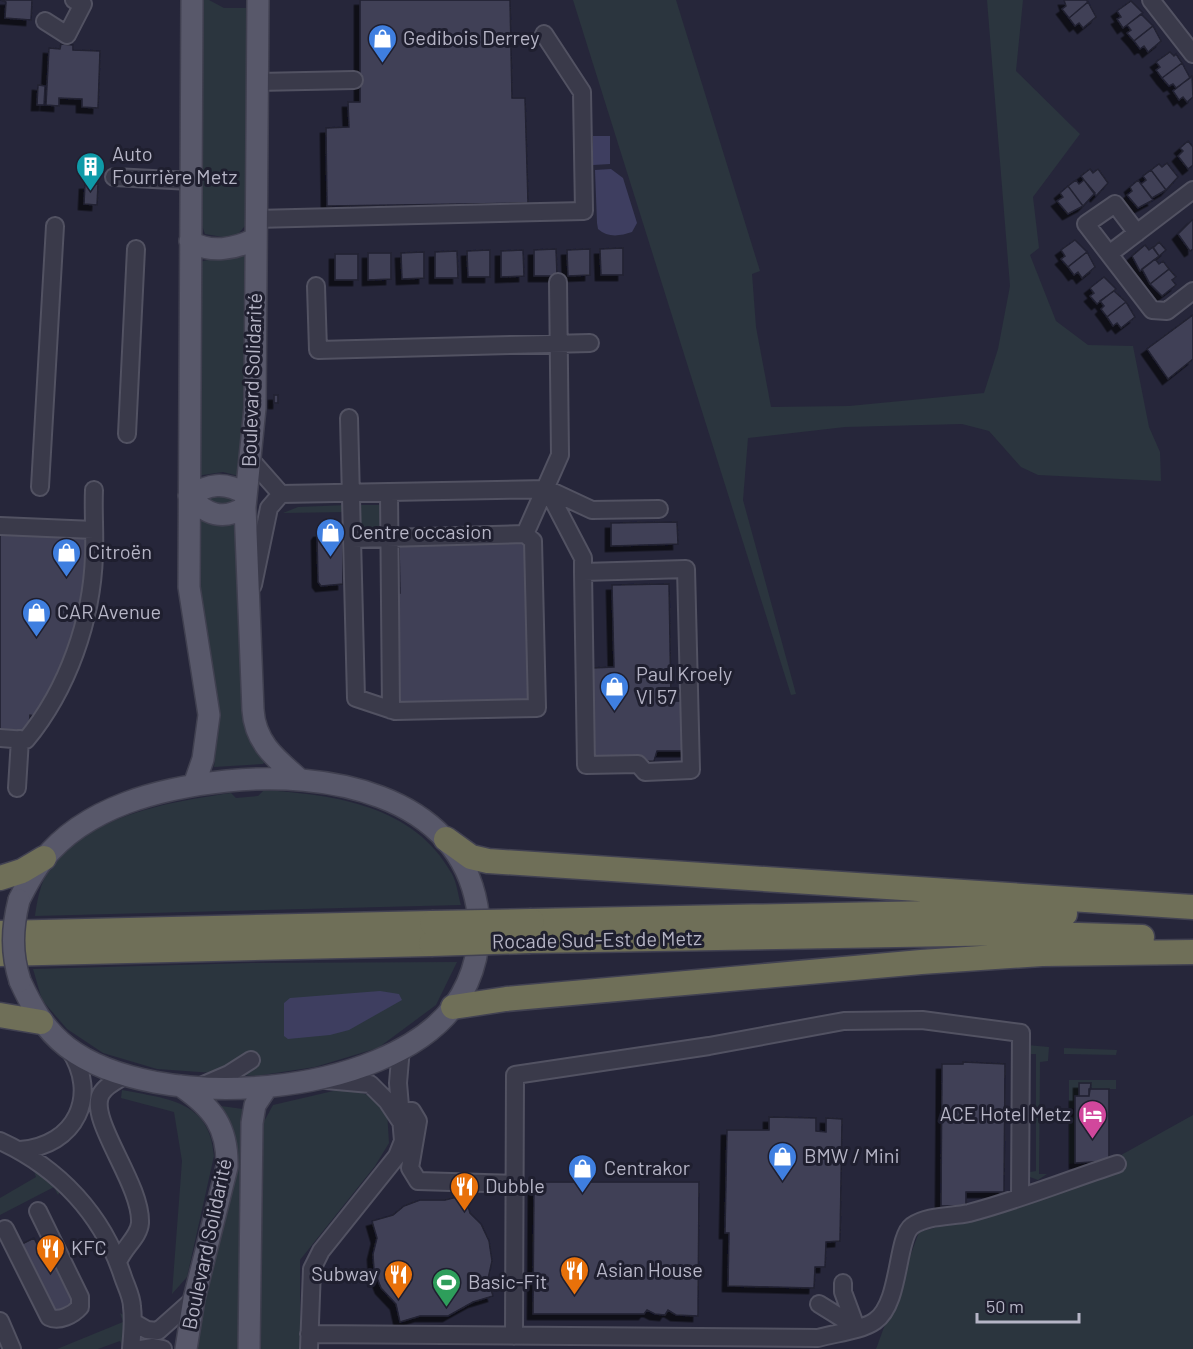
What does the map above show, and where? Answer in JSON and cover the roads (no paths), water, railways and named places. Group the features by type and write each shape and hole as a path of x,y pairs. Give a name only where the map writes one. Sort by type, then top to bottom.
{"highway":[{"path":"446,839 471,857 488,861 1193,907"},
{"path":"0,878 22,871 44,858"},
{"name":"Rocade Sud-Est de Metz","path":"0,954 933,913 1033,913 1193,919"},
{"name":"Rocade Sud-Est de Metz","path":"531,931 1016,933 1193,941"},
{"name":"Rocade Sud-Est de Metz","path":"0,933 431,934"},
{"path":"453,1007 507,999 921,962 1042,954 1193,952"},
{"path":"0,1016 41,1022"}],"main road":[{"path":"192,0 190,596 209,715 203,759 194,785"},
{"name":"Boulevard Solidarité","path":"258,0 255,408 246,500 254,727 262,743 298,778"},
{"path":"190,242 199,247 219,249 240,246 255,229"},
{"path":"212,484 232,486 246,500 233,514 214,515 200,508 189,496 212,484"},
{"path":"264,778 298,778 369,792 389,800 429,823 446,839 471,878 480,920 479,946 475,964 453,1007 401,1048 366,1064 314,1079 267,1087 189,1087 126,1074 87,1059 69,1048 41,1022 20,981 14,963 12,944 19,900 44,858 85,823 114,808 145,797 194,785 264,778"},
{"name":"Boulevard Solidarité","path":"186,1349 194,1299 227,1167 227,1144 221,1127 206,1105 189,1087"},
{"name":"Boulevard Solidarité","path":"249,1349 252,1123 255,1105 267,1087"}],"street":[{"path":"45,21 67,35 83,4 74,0"},
{"path":"1150,0 1193,54"},
{"path":"255,229 584,211 582,92 544,34"},
{"path":"257,82 354,80"},
{"path":"114,177 191,181"},
{"path":"1109,254 1193,190"},
{"path":"1137,232 1115,204 1086,224 1152,310 1167,311 1193,291"},
{"path":"39,488 55,226"},
{"path":"127,434 136,249"},
{"path":"525,534 547,489 560,454 558,282"},
{"path":"316,286 318,350 590,343"},
{"path":"349,418 351,493 352,539 356,698 391,710 537,708 533,541 525,534 352,539"},
{"path":"251,460 281,494"},
{"path":"547,489 582,558 586,765 638,764 645,772 691,771 686,569 583,572"},
{"path":"249,604 263,528 269,508 281,494 547,489 592,510 658,509"},
{"path":"0,738 26,740 39,724 60,688 82,630 93,574 94,490"},
{"path":"389,492 391,710"},
{"path":"0,526 94,530"},
{"path":"17,789 20,739"},
{"path":"514,1336 515,1074 709,1046 844,1021 922,1020 1021,1033 1020,1197"},
{"path":"20,1150 48,1144 73,1123 83,1099 83,1083 80,1064 69,1048"},
{"path":"401,1048 398,1083 404,1141 397,1155 321,1251 312,1269 309,1341 514,1336 548,1343 818,1338 874,1322 885,1311 901,1262 907,1232 913,1226 923,1221 969,1213 1117,1164"},
{"path":"189,1087 229,1074 251,1060"},
{"path":"118,1262 123,1250 139,1230 140,1210 133,1185 100,1120 98,1101 102,1091 126,1074"},
{"path":"314,1079 370,1083 402,1118"},
{"path":"402,1118 412,1111 418,1121 417,1142 411,1161 413,1175 418,1181 425,1184 515,1184"},
{"path":"73,1123 105,1127"},
{"path":"0,1141 20,1150 74,1192 100,1224 118,1262 132,1305 131,1349"},
{"path":"5,1229 49,1317 60,1319 76,1311 81,1302 80,1297 38,1211"},
{"path":"843,1283 843,1292 856,1327"},
{"path":"133,1322 152,1344 164,1328 194,1299"},
{"path":"819,1304 856,1327"},
{"path":"0,1321 12,1349"}],"water":[{"path":"593,136 610,136 610,164 593,165"},
{"path":"611,169 623,178 637,223 632,232 619,235 602,232 598,229 597,223 595,170"},
{"path":"380,991 399,994 402,1000 349,1030 330,1035 288,1039 284,1036 284,1003 290,998"}],"place":[{"name":"Gedibois Derrey","path":"382,64"},
{"name":"Auto Fourrière Metz","path":"91,192"},
{"name":"Centre occasion","path":"330,558"},
{"name":"Citroën","path":"67,578"},
{"name":"CAR Avenue","path":"36,638"},
{"name":"Paul Kroely VI 57","path":"615,712"},
{"name":"ACE Hotel Metz","path":"1092,1140"},
{"name":"BMW / Mini","path":"783,1182"},
{"name":"Centrakor","path":"583,1194"},
{"name":"Dubble","path":"464,1212"},
{"name":"KFC","path":"50,1274"},
{"name":"Asian House","path":"575,1296"},
{"name":"Subway","path":"399,1300"},
{"name":"Basic-Fit","path":"447,1308"}]}
